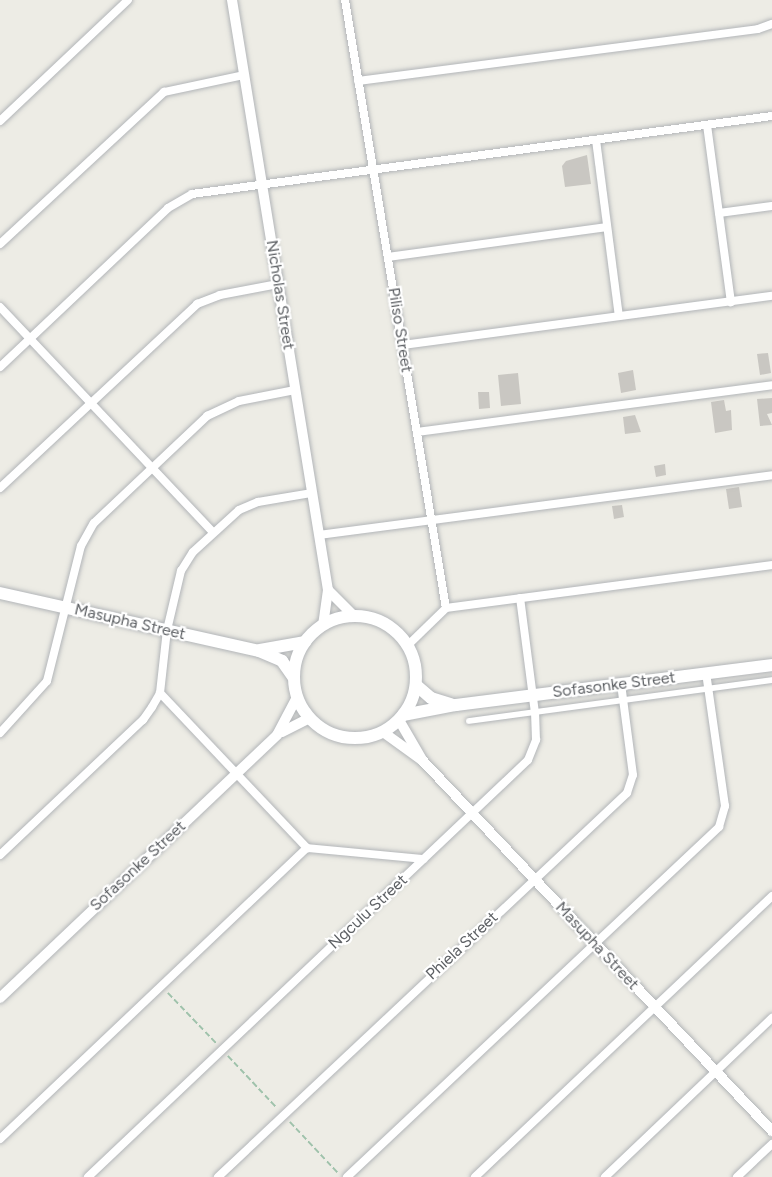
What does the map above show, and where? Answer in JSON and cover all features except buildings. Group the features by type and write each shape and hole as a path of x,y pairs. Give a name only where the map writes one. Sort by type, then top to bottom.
{"main road":[{"name":"Masupha Street","path":"0,592 259,651 282,661 294,679"},
{"name":"Sofasonke Street","path":"408,645 384,622 352,615 323,624 305,642 294,679 297,698 310,718 326,730 344,737 364,738 383,732 401,718 456,705 772,665"},
{"name":"Masupha Street","path":"259,651 305,642"},
{"path":"401,718 416,685 414,658 408,645"},
{"name":"Sofasonke Street","path":"416,685 431,698 456,705"}],"street":[{"path":"0,121 128,0"},
{"name":"Nicholas Street","path":"232,0 328,590 323,624"},
{"name":"Piliso Street","path":"345,0 446,608"},
{"path":"358,81 758,29 772,24"},
{"path":"0,244 164,92 244,75"},
{"path":"0,367 182,199 207,190 772,116"},
{"path":"706,125 731,302"},
{"path":"596,140 620,316"},
{"path":"719,213 772,206"},
{"path":"388,257 607,227"},
{"path":"0,488 197,304 220,295 278,284"},
{"path":"402,345 772,296"},
{"path":"0,307 213,532"},
{"path":"417,432 772,385"},
{"path":"0,733 47,681 87,533 152,467 218,409 295,390"},
{"path":"319,535 772,475"},
{"path":"0,855 143,720 160,693 167,630 181,571 213,532 248,505 312,493"},
{"path":"408,645 446,608 772,565"},
{"path":"328,590 352,615"},
{"name":"Ngculu Street","path":"88,1177 473,814 533,752 535,713 520,598"},
{"path":"347,1177 596,944 721,822 725,806 706,673"},
{"path":"469,721 772,680"},
{"name":"Phiela Street","path":"218,1177 630,788 633,775 621,684"},
{"path":"160,693 238,772 307,848 423,859"},
{"name":"Sofasonke Street","path":"277,735 297,698"},
{"name":"Sofasonke Street","path":"0,998 277,735 310,718"},
{"name":"Masupha Street","path":"401,718 423,761"},
{"name":"Masupha Street","path":"383,732 423,761 772,1131"},
{"path":"0,1139 307,848"},
{"path":"475,1177 772,896"},
{"path":"605,1177 714,1070 772,1018"},
{"path":"737,1177 772,1144"}],"path":[{"path":"161,986 342,1177"}]}
